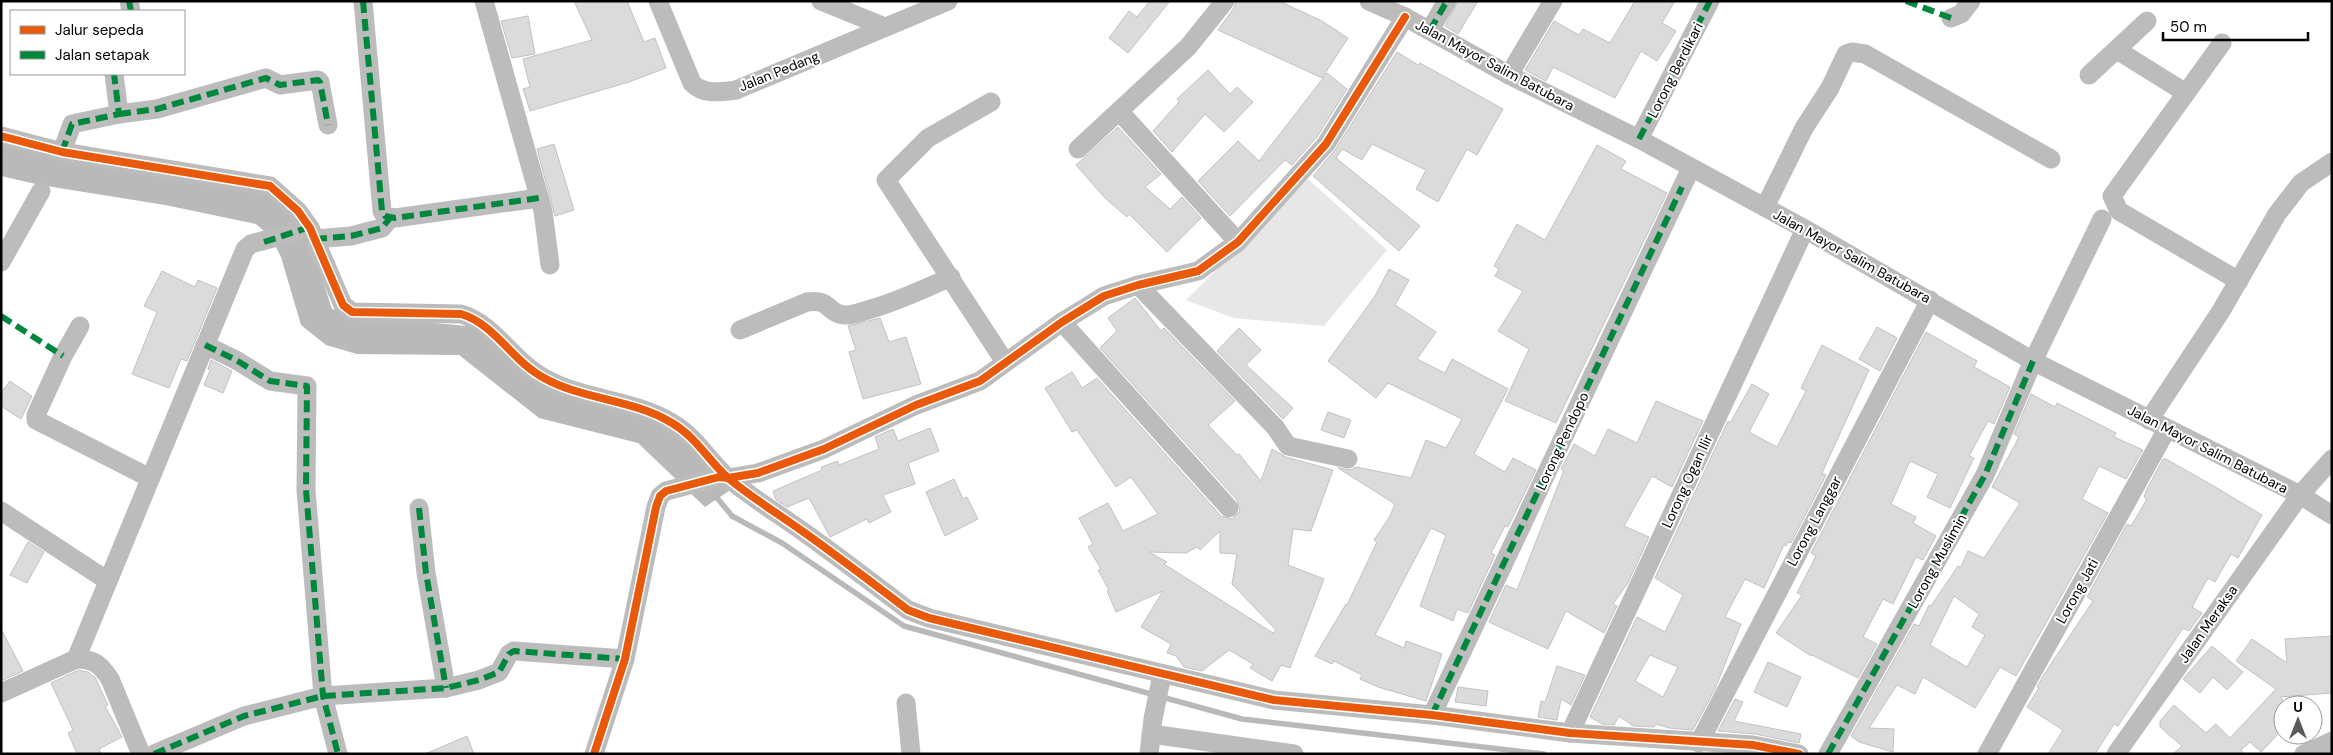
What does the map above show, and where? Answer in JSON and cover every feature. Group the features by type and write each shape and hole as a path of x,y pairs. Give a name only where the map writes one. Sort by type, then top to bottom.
{"street":[{"path":"363,1 382,211 385,216 390,218 540,198"},
{"path":"484,1 540,198 550,266"},
{"name":"Jalan Pedang","path":"658,1 692,83 697,89 705,91 736,90 948,1"},
{"path":"821,1 885,27"},
{"path":"1078,149 1188,47 1225,1"},
{"name":"Jalan Mayor Salim Batubara","path":"1369,1 1430,30 1509,75 1639,139 1804,229 2033,361 2300,495 2332,516"},
{"path":"1430,30 1447,1"},
{"path":"1509,75 1553,1"},
{"name":"Lorong Berdikari","path":"1639,139 1710,1"},
{"path":"1951,18 1961,14 1971,1"},
{"path":"594,754 625,659 656,507 660,496 666,491 723,477 758,473 824,449 916,405 980,381 1062,322 1104,296 1138,285 1198,271 1238,242 1326,144 1405,17"},
{"path":"2089,75 2147,21"},
{"path":"2222,43 2112,196 2119,211 2239,281"},
{"path":"2117,50 2186,92"},
{"path":"1764,207 1804,128 1830,88 1846,54 1852,52 1865,54 2051,159"},
{"path":"114,75 119,114"},
{"path":"62,152 72,124 119,114 157,109 266,78 280,85 318,80 320,82 328,125"},
{"path":"991,102 928,138 886,180 1005,362"},
{"path":"1119,111 1238,242"},
{"path":"1,136 62,152 270,186 298,211 310,232 343,305 352,312 461,314 473,318 481,323 520,362 543,378 671,422 690,435 723,477 908,610 929,618 1161,678 1274,700 1432,715 1570,733 1753,745 1799,754"},
{"path":"2149,420 2239,281 2277,214 2301,183 2332,162"},
{"name":"Lorong Pendopo","path":"1432,715 1691,168"},
{"path":"1,262 41,191"},
{"path":"76,659 245,249 251,244 310,232 351,236 382,228 390,218"},
{"name":"Lorong Muslimin","path":"1828,754 1985,475 2033,361 2102,219"},
{"name":"Lorong Ogan Ilir","path":"1570,733 1804,229"},
{"path":"740,330 807,302 824,302 835,313 850,315 893,302 951,277"},
{"path":"1138,285 1275,426 1288,446 1348,459"},
{"name":"Lorong Langgar","path":"1699,742 1930,300"},
{"path":"1062,322 1229,508"},
{"path":"80,326 63,356 36,415 36,420 150,478"},
{"path":"205,345 236,360 270,381 307,386 306,490 323,696 338,754"},
{"name":"Lorong Jati","path":"1987,754 2167,429"},
{"name":"Jalan Meraksa","path":"2116,754 2300,495 2332,460"},
{"path":"419,508 426,573 446,688"},
{"path":"1,511 108,580"},
{"path":"154,754 244,716 323,696 446,688 491,677 499,672 508,654 514,651 625,659"},
{"path":"1,693 76,659 91,659 103,669 110,679 141,754"},
{"path":"1149,754 1161,678"},
{"path":"906,703 911,754"},
{"path":"1152,726 1294,754"},
{"path":"2304,754 2332,741"}],"shaded area":[{"path":"1,141 267,188 290,211 315,257 332,309 388,319 483,328 512,362 666,423 707,462 729,491 705,507 638,443 539,418 459,355 357,354 326,345 301,325 281,257 271,237 256,224 165,205 40,185 1,176"},
{"path":"1308,179 1387,250 1324,326 1234,318 1186,300"}],"building":[{"path":"574,1 627,1 644,42 655,38 666,68 629,82 530,111 523,89 530,87 523,59 592,40"},
{"path":"1150,1 1170,1 1128,53 1109,38 1129,11 1137,17"},
{"path":"1236,1 1279,1 1322,21 1348,38 1322,78 1218,30 1234,8"},
{"path":"1458,1 1478,1 1458,34 1445,26"},
{"path":"1635,1 1675,1 1662,23 1676,31 1657,61 1641,51 1615,98 1553,67 1546,81 1525,70 1554,21 1579,35 1583,29 1610,43"},
{"path":"528,16 535,54 512,58 501,21"},
{"path":"1397,52 1418,65 1420,63 1503,109 1477,155 1467,149 1438,202 1416,189 1426,170 1372,144 1362,160 1342,149 1336,158 1420,226 1399,251 1313,176 1335,150"},
{"path":"1208,70 1230,94 1237,87 1253,102 1224,132 1205,114 1172,152 1153,131 1179,102 1177,99"},
{"path":"1327,73 1347,89 1317,137 1292,165 1285,160 1230,216 1198,181 1238,141 1259,161"},
{"path":"1118,127 1161,174 1145,187 1170,209 1182,197 1201,218 1167,252 1129,214 1127,217 1105,198 1076,165"},
{"path":"554,144 574,210 555,216 537,149"},
{"path":"1597,145 1626,161 1621,169 1667,193 1556,423 1505,401 1529,349 1498,331 1523,291 1495,276 1499,269 1494,266 1517,224 1545,240"},
{"path":"1389,269 1409,280 1395,305 1436,332 1417,359 1445,373 1452,359 1508,389 1474,454 1505,472 1513,458 1536,470 1508,527 1505,526 1491,553 1495,555 1468,613 1457,609 1453,621 1420,606 1446,535 1431,528 1375,635 1404,648 1406,641 1442,654 1426,701 1378,687 1360,679 1362,675 1334,661 1332,664 1315,656 1347,605 1377,542 1374,540 1390,516 1395,504 1338,468 1351,470 1356,467 1411,478 1426,440 1446,448 1462,419 1388,383 1376,398 1328,361 1375,296"},
{"path":"162,271 195,287 198,280 217,288 187,361 181,359 169,388 132,374 157,312 144,306"},
{"path":"1135,298 1161,331 1164,328 1235,401 1208,425 1237,455 1239,454 1261,481 1272,449 1286,457 1333,470 1311,531 1293,529 1288,565 1324,579 1290,668 1281,665 1272,681 1250,668 1253,664 1229,650 1202,671 1184,667 1176,656 1167,653 1171,644 1141,627 1163,591 1116,612 1107,591 1109,590 1098,570 1101,569 1088,547 1093,544 1079,518 1108,503 1123,531 1158,514 1131,477 1116,487 1077,430 1072,432 1045,388 1072,372 1082,388 1097,378 1221,516 1232,519 1240,511 1237,500 1100,348 1117,331 1108,318","holes":["1220,531 1220,553 1237,554 1232,584 1276,630 1273,633 1164,564 1167,562 1149,552 1186,553 1197,547 1200,550"]},
{"path":"880,318 889,342 906,337 921,384 863,399 849,352 856,350 848,326"},
{"path":"1877,327 1897,338 1880,371 1859,359"},
{"path":"1239,328 1261,350 1246,365 1293,408 1283,419 1217,351"},
{"path":"1926,332 1977,361 1974,367 2010,387 1994,424 1988,421 1969,456 1974,458 1950,508 1927,497 1938,474 1910,461 1891,504 1916,517 1913,523 1936,536 1923,560 1916,557 1893,604 1883,599 1863,637 1877,644 1858,678 1811,656 1776,633 1802,595 1797,593 1816,556 1811,553"},
{"path":"1822,345 1869,370 1822,473 1826,475 1791,543 1788,542 1786,546 1784,545 1764,588 1745,579 1725,617 1741,624 1715,689 1693,730 1669,728 1656,724 1654,727 1633,726 1619,716 1614,725 1602,724 1590,717 1637,617 1665,632 1683,595 1655,578 1728,421 1730,423 1752,384 1769,394 1749,432 1777,447 1806,391 1801,388","holes":["1650,655 1678,667 1663,697 1635,681"]},
{"path":"211,360 232,371 223,393 204,385 210,370 208,369"},
{"path":"10,381 32,396 21,419 1,406 1,393"},
{"path":"2031,394 2055,407 2057,403 2116,433 2114,437 2143,450 2126,479 2099,466 2082,499 2108,513 2016,676 2000,667 1975,708 1923,677 1915,694 1897,685 1869,728 1894,729 1893,752 1859,742 1851,736 1914,624 1919,626 1929,605 1931,606 1958,566 1961,567 1968,551 1984,558 2020,503 1992,487 2019,437 2014,434","holes":["1954,596 1979,614 1972,627 1985,635 1967,667 1930,645"]},
{"path":"1656,401 1703,421 1672,487 1652,476 1624,526 1649,537 1628,583 1613,604 1617,606 1604,633 1566,611 1548,649 1489,622 1506,585 1517,590 1564,470 1561,469 1574,444 1595,456 1608,429 1637,443"},
{"path":"1328,412 1351,420 1344,438 1321,430"},
{"path":"930,428 939,451 908,463 915,484 883,495 891,512 869,523 867,519 830,537 809,498 787,507 776,500 773,491 822,470 821,467 838,461 839,465 879,449 875,437 893,429 898,441"},
{"path":"2163,459 2262,515 2238,558 2231,554 2215,582 2208,578 2192,607 2202,613 2189,631 2183,628 2118,726 2114,724 2095,754 2048,754 2063,730 2027,707 2039,688 2037,687 2043,676 2093,601 2087,597 2127,524 2131,526 2147,499 2144,497 2147,489"},
{"path":"954,479 963,499 967,497 978,519 945,536 926,492"},
{"path":"28,542 44,552 27,583 10,575"},
{"path":"1,629 23,671 1,681"},
{"path":"2332,636 2332,693 2273,695 2273,739 2261,752 2250,742 2241,750 2244,754 2173,754 2182,746 2160,727 2160,721 2174,705 2206,733 2216,724 2230,738 2276,689 2236,661 2252,639 2287,663 2285,639"},
{"path":"2212,646 2243,672 2227,690 2213,677 2200,693 2183,679"},
{"path":"1768,662 1801,677 1787,707 1754,692"},
{"path":"1557,666 1585,675 1571,705 1561,699 1557,720 1538,717 1541,701 1545,702"},
{"path":"78,670 88,672 95,677 108,705 105,706 122,737 99,749 101,754 77,754 68,733 73,730 51,683"},
{"path":"1458,687 1488,691 1486,706 1455,702"},
{"path":"1735,699 1743,702 1734,721 1801,734 1799,743 1755,734 1718,731"},
{"path":"467,736 474,754 425,754"}],"waterway":[{"path":"713,493 732,516 782,543 904,626 1242,719 1544,754"}],"marked path":[{"path":"129,1 131,10"},
{"path":"363,1 382,211 385,216 395,218 539,198"},
{"path":"1430,30 1447,1"},
{"path":"1639,139 1710,1"},
{"path":"1906,1 1951,18"},
{"path":"62,152 72,124 119,114 114,75"},
{"path":"119,114 157,109 266,78 280,85 318,80 320,82 328,125"},
{"path":"1432,715 1682,187"},
{"path":"315,239 351,236 382,228 390,218"},
{"path":"264,242 304,229"},
{"path":"1,316 63,356"},
{"path":"205,345 236,360 270,381 307,386 306,490 323,696 338,754"},
{"path":"1828,754 1985,475 2033,361"},
{"path":"419,508 426,573 446,688"},
{"path":"154,754 244,716 323,696 446,688 479,680 499,672 509,654 514,651 625,659"}],"cycle path":[{"path":"594,754 625,659 656,507 660,496 666,491 719,477 728,478 758,473 824,449 916,405 980,381 1062,322 1104,296 1138,285 1198,271 1238,242 1326,144 1405,17"},
{"path":"1,136 62,152 270,186 298,211 310,228 343,305 352,312 461,314 484,326 522,362 544,378 575,391 625,404 657,415 688,435 721,471 737,485 818,542 908,610 929,618 1274,700 1432,715 1570,733 1753,745 1799,754"}]}
